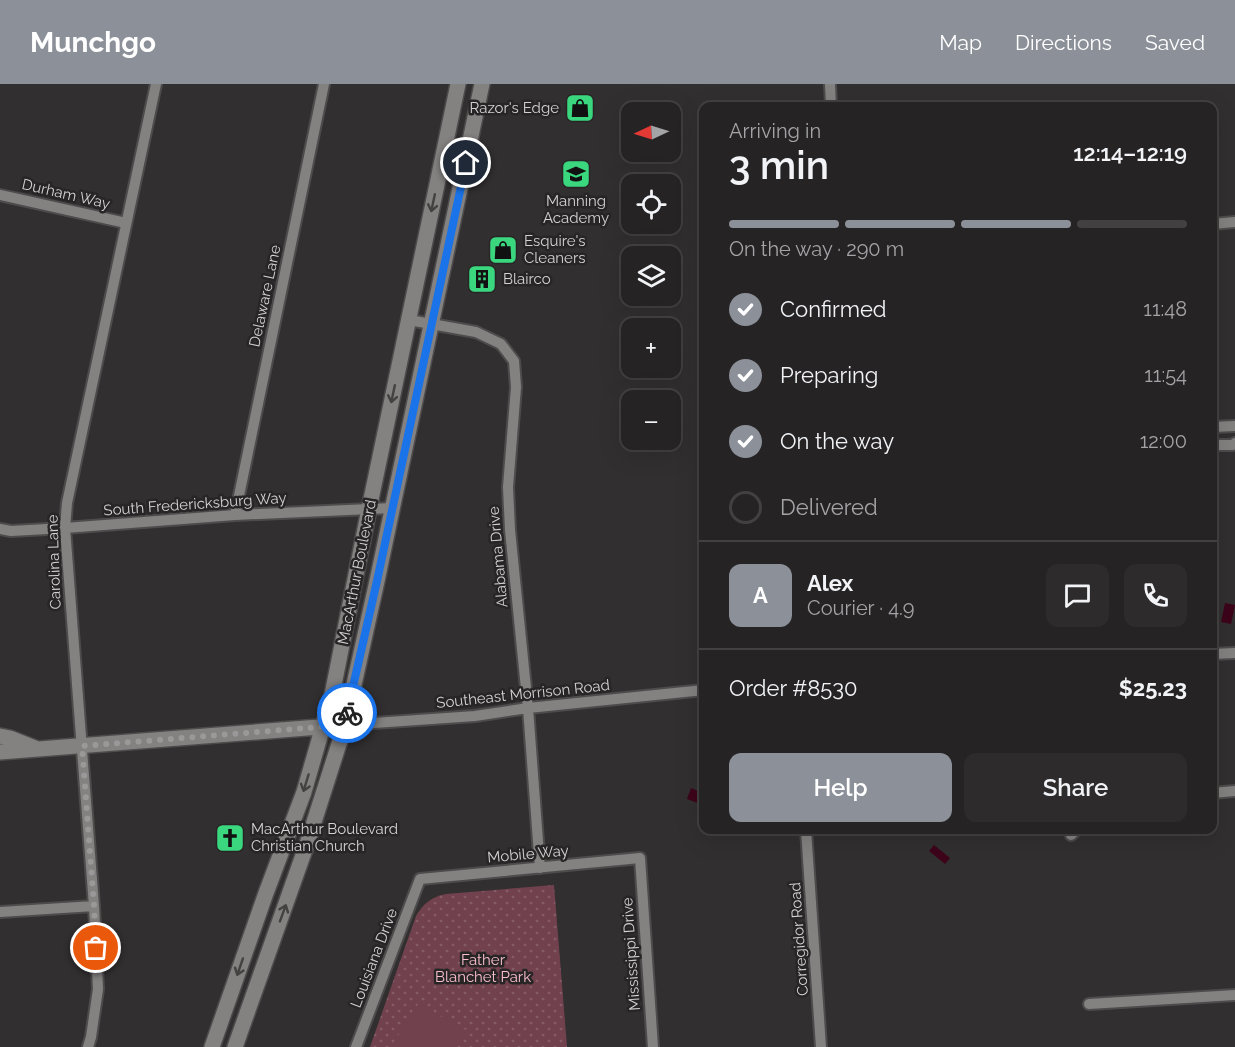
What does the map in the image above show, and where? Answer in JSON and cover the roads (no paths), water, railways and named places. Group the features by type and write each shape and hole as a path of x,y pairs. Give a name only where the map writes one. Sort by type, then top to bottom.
{"street":[{"name":"Carolina Lane","path":"88,1047 98,990 94,906 65,528 68,503 156,84"},
{"name":"Delaware Lane","path":"235,514 324,84"},
{"name":"MacArthur Boulevard","path":"212,1047 304,792 332,695 458,84"},
{"name":"MacArthur Boulevard","path":"236,1047 307,844 345,725 482,84"},
{"path":"830,84 831,102"},
{"name":"Durham Way","path":"0,195 126,223"},
{"path":"1217,223 1235,222"},
{"name":"Alabama Drive","path":"409,320 476,332 501,344 514,361 516,387 508,487 510,530 528,708 540,868"},
{"path":"1217,427 1235,426"},
{"path":"1217,445 1235,443"},
{"name":"South Fredericksburg Way","path":"0,529 11,531 235,514 392,508"},
{"path":"1217,654 1235,653"},
{"name":"Southeast Morrison Road","path":"345,725 475,716 528,708 699,691"},
{"path":"0,752 345,725"},
{"path":"0,736 38,750"},
{"path":"1217,793 1235,791"},
{"name":"Corregidor Road","path":"806,834 821,1047"},
{"name":"Mobile Way","path":"420,879 640,858"},
{"name":"Mississippi Drive","path":"640,858 653,1047"},
{"name":"Louisiana Drive","path":"356,1047 420,879"},
{"path":"0,912 94,906"},
{"path":"1089,1004 1235,995"}],"place":[{"name":"Razor's Edge","path":"580,108"},
{"name":"Manning Academy","path":"576,174"},
{"name":"Esquire's Cleaners","path":"503,250"},
{"name":"Blairco","path":"482,279"},
{"name":"MacArthur Boulevard Christian Church","path":"230,838"}],"park label":[{"name":"Father Blanchet Park","path":"483,968"}]}
